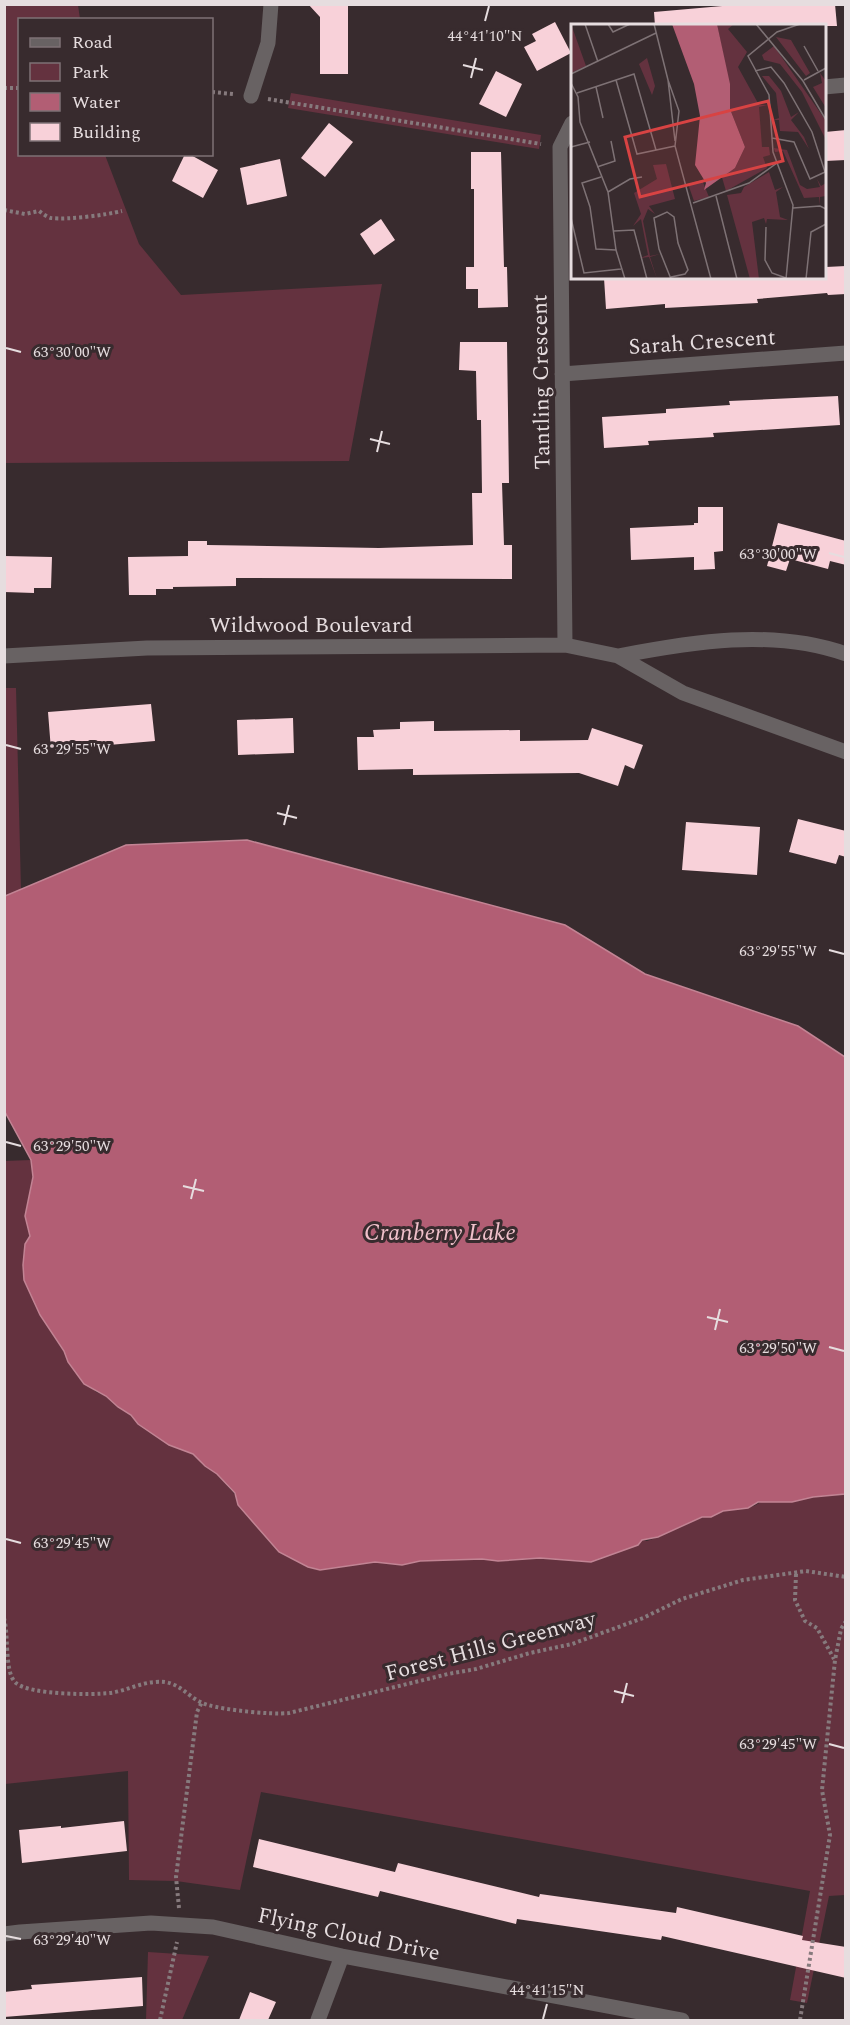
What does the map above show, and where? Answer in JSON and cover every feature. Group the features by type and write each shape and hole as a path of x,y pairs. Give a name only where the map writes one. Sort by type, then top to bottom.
{"street":[{"path":"251,96 268,43 271,4"},
{"path":"826,87 846,85"},
{"name":"Tantling Crescent","path":"565,645 560,147 571,127"},
{"name":"Sarah Crescent","path":"562,374 846,353"},
{"name":"Wildwood Boulevard","path":"618,656 671,646 745,639 789,642 846,654"},
{"name":"Wildwood Boulevard","path":"4,656 147,648 565,645 618,656 683,693 846,752"},
{"name":"Flying Cloud Drive","path":"4,1934 151,1923 181,1924 220,1929 342,1956 682,2020"},
{"path":"318,2020 342,1956"}],"path":[{"path":"251,96 560,147"},
{"path":"4,210 25,214 39,212 49,218 111,214 122,211"},
{"name":"Forest Hills Greenway","path":"202,1702 207,1705 275,1714 289,1713 572,1644 643,1618 682,1599 743,1580 806,1571 846,1577"},
{"path":"796,1574 795,1599 805,1621 818,1628 835,1660"},
{"path":"4,1618 8,1631 9,1674 17,1685 57,1694 111,1693 155,1682 179,1686 202,1702 197,1712 176,1878 181,1924 160,2020"},
{"path":"800,2020 830,1835 822,1790 835,1660 841,1629 846,1621"}],"green space":[{"path":"4,5 78,5 80,18 18,18 18,156 105,156 139,244 181,295 382,284 349,461 5,463"},
{"path":"291,93 541,135 539,149 288,108"},
{"path":"5,688 16,688 21,890 5,896"},
{"path":"31,1160 33,1177 25,1216 30,1236 25,1244 23,1275 40,1315 64,1351 68,1362 96,1392 106,1396 131,1415 138,1424 169,1445 193,1454 217,1474 236,1496 320,1570 375,1562 402,1565 420,1561 482,1559 498,1561 540,1558 569,1559 581,1562 596,1561 642,1540 647,1541 702,1517 711,1517 723,1511 754,1506 761,1502 792,1502 813,1497 845,1494 845,1895 829,1896 807,2003 790,2000 810,1891 261,1792 240,1890 176,1881 129,1880 128,1771 5,1784 4,1161"},
{"path":"148,1952 209,1956 182,2020 146,2020"}],"water":[{"name":"Cranberry Lake","path":"247,840 565,925 645,974 798,1026 845,1057 845,1494 813,1497 792,1502 758,1502 748,1508 723,1511 711,1517 702,1517 658,1537 642,1540 638,1545 591,1562 540,1558 498,1561 482,1559 420,1561 402,1565 375,1562 320,1570 308,1567 279,1552 238,1505 235,1493 193,1454 169,1445 138,1424 131,1415 106,1396 84,1384 40,1315 24,1280 25,1244 30,1236 25,1216 33,1177 31,1160 5,1112 5,896 126,845"}],"building":[{"path":"308,4 348,4 348,74 320,74 320,17"},
{"path":"745,4 835,4 837,26 826,26 826,24 655,24 654,12"},
{"path":"555,22 571,53 537,71 524,47 536,41 532,34"},
{"path":"496,71 522,84 506,117 479,104"},
{"path":"329,123 353,142 325,177 301,158"},
{"path":"846,130 846,160 826,161 826,132"},
{"path":"471,152 501,152 504,267 507,267 508,307 478,308 478,289 466,289 466,267 474,267 474,189 471,189"},
{"path":"184,156 193,156 218,170 203,198 172,181"},
{"path":"280,159 287,196 247,205 240,168"},
{"path":"381,219 395,240 374,255 360,234"},
{"path":"846,266 846,294 828,295 827,293 757,299 758,303 665,308 665,304 606,309 604,279 826,279 826,267"},
{"path":"460,342 507,342 509,483 502,483 504,545 512,545 512,579 236,578 236,586 173,587 173,589 156,589 156,595 129,595 128,557 188,556 188,541 207,541 207,545 379,548 473,545 472,493 482,493 481,420 477,420 476,371 459,370"},
{"path":"838,396 840,425 713,433 714,437 648,441 649,445 604,448 602,417 666,413 666,409 730,405 729,401"},
{"path":"698,507 723,507 723,551 714,552 715,569 694,570 694,557 631,560 630,528 694,525 698,523"},
{"path":"778,523 846,541 846,565 830,561 828,569 790,559 786,571 767,566"},
{"path":"4,556 52,557 51,588 34,588 34,593 4,592"},
{"path":"151,704 155,741 51,750 48,712"},
{"path":"293,718 294,753 238,755 237,720"},
{"path":"434,721 434,731 520,730 520,741 588,740 592,728 643,745 634,769 625,765 618,786 579,773 413,775 413,769 358,770 357,737 374,737 373,730 400,729 400,722"},
{"path":"798,819 846,831 846,857 839,855 836,864 789,852"},
{"path":"686,822 760,827 757,875 682,870"},
{"path":"124,1821 127,1851 22,1863 19,1830"},
{"path":"259,1839 395,1872 398,1863 539,1897 540,1894 676,1913 677,1907 803,1936 802,1940 846,1947 846,1978 662,1936 661,1940 517,1919 516,1924 380,1891 378,1897 253,1867"},
{"path":"142,1977 143,2006 4,2017 4,1992 32,1989 31,1985"},
{"path":"250,1992 276,2002 268,2020 239,2020"}]}
